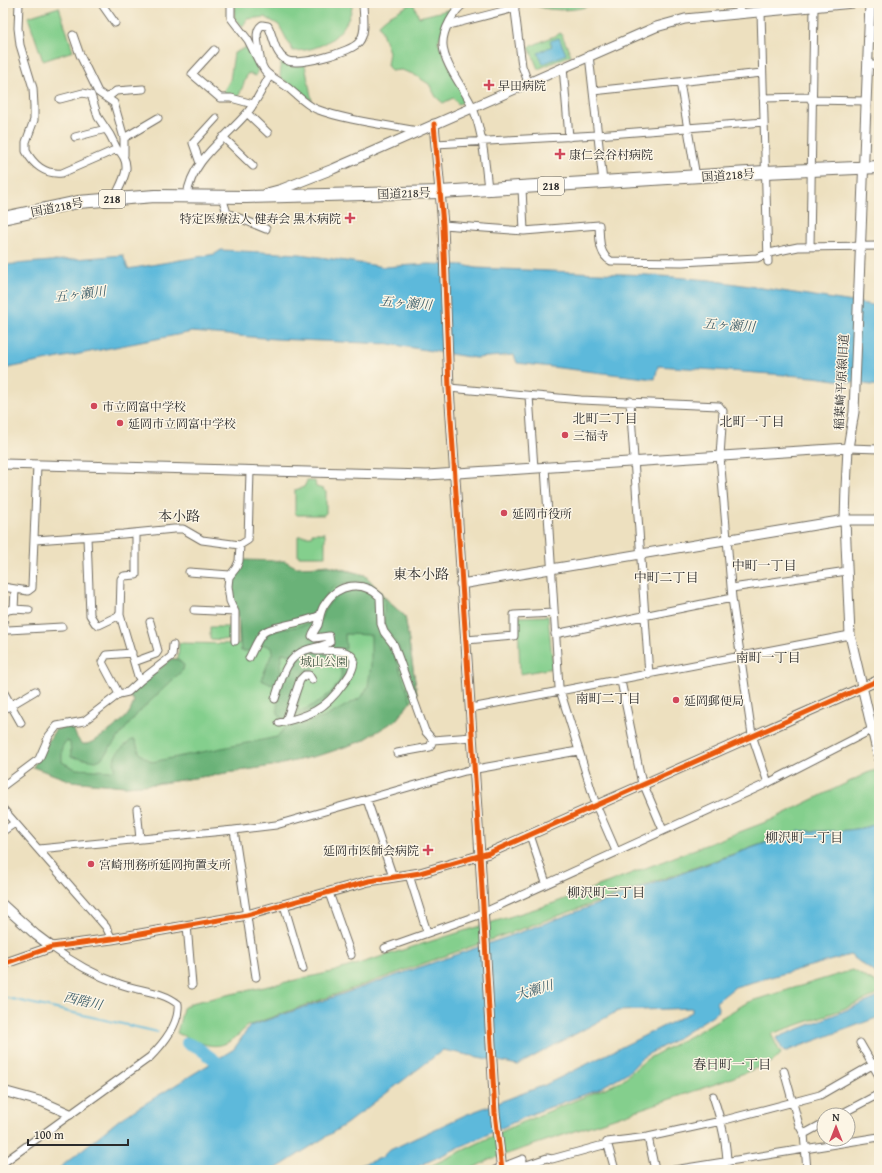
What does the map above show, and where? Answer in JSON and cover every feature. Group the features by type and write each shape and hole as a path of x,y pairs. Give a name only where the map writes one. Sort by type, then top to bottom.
{"highway":[{"name":"国道218号","path":"3,218 78,202 114,199 187,196 246,197 440,192 765,172 879,167"}],"street":[{"path":"19,3 17,17 20,45 33,88 34,120 26,142 26,151 30,158 37,166 54,174 62,173 117,149"},
{"path":"101,3 115,23"},
{"path":"231,3 231,18 248,40 261,66 269,77 282,83 308,104 317,109 356,119 418,131"},
{"path":"261,66 257,34 259,27 262,25 268,26 278,53 281,56 293,63 306,61 353,48 360,42 363,35 363,3"},
{"path":"465,3 458,8 449,25 443,44 450,65 472,107 483,141 488,189"},
{"path":"738,3 740,14"},
{"path":"246,197 282,189 306,180 589,55 671,22 853,3"},
{"name":"稲葉崎平原線旧道","path":"870,3 854,412 848,448 845,520 850,635 863,687 876,728 878,756"},
{"path":"449,25 514,6 522,66 528,82"},
{"path":"810,247 814,7"},
{"path":"761,12 765,172 769,253 768,262"},
{"path":"73,35 80,55 98,92 114,103 124,138 124,155 127,172 114,199"},
{"path":"214,50 192,74 220,98 232,98 253,104"},
{"path":"589,55 603,182"},
{"path":"868,65 879,65"},
{"path":"563,67 569,137"},
{"path":"593,92 762,73"},
{"path":"187,196 191,177 200,163 247,113 269,77"},
{"path":"680,82 696,177"},
{"path":"107,98 116,92 142,89"},
{"path":"60,100 88,93 91,95 98,118 117,149 124,155"},
{"path":"763,98 866,101"},
{"path":"247,113 268,133"},
{"path":"124,138 158,118"},
{"path":"200,163 193,143 216,118"},
{"path":"436,144 569,137 764,122"},
{"path":"434,124 443,225 448,371 454,474 471,708 473,769 480,855 495,1113 500,1168 523,1159"},
{"path":"75,137 106,129"},
{"path":"223,138 253,166"},
{"path":"300,196 306,180"},
{"path":"522,188 524,231"},
{"path":"222,197 227,213 266,229"},
{"path":"443,225 524,231 599,225 602,251 605,258 611,261 682,262 757,258 769,253 798,247 879,246"},
{"path":"449,388 529,396 719,406 723,411 720,456 732,598 752,735 768,783"},
{"path":"529,396 534,468"},
{"path":"630,401 650,675"},
{"path":"3,464 427,475 634,460 848,448 879,448"},
{"path":"3,587 28,591 32,588 37,465"},
{"path":"545,467 560,692 596,805 616,851"},
{"path":"35,540 183,529 202,540 240,545 248,540 250,471"},
{"path":"462,584 845,520 879,520"},
{"path":"136,533 136,575 124,576 121,579 120,615 138,676 142,680"},
{"path":"86,537 90,615 92,620 99,625 120,615"},
{"path":"235,641 235,612 229,596 228,586 230,575 238,560 240,545"},
{"path":"732,588 847,570"},
{"path":"189,572 230,575"},
{"path":"275,699 288,665 299,652 326,645 330,642 329,636 316,638 312,636 324,604 332,595 347,586 360,586 375,592 380,597 382,628 394,645 425,731 433,740"},
{"path":"14,609 15,589"},
{"path":"555,634 732,598"},
{"path":"29,610 8,610 4,614 4,627 8,630 62,627"},
{"path":"194,610 235,612"},
{"path":"466,640 514,636 514,615 554,613"},
{"path":"249,658 262,634 268,629 298,624 320,615"},
{"path":"134,662 156,654 158,651 150,622"},
{"path":"471,708 621,681 850,635"},
{"path":"3,786 39,759 49,736 57,726 84,721 119,694 128,692 172,656 173,645"},
{"path":"299,652 341,650 353,657 354,666 342,686 327,704 309,715 282,722 300,680 305,675 309,675 312,680"},
{"path":"119,694 102,662 103,658 106,655 132,654"},
{"path":"3,964 52,947 112,939 247,915 393,877 409,875 480,855 530,835 752,735 879,680"},
{"path":"621,681 643,784 663,830"},
{"path":"3,691 21,723"},
{"path":"3,710 35,691"},
{"path":"385,948 427,932 483,917 546,883 768,783 876,728"},
{"path":"433,740 472,737"},
{"path":"397,753 430,747 433,740"},
{"path":"39,849 276,825 473,769 578,751"},
{"path":"367,800 393,877"},
{"path":"3,809 106,927 112,939"},
{"path":"137,809 140,839"},
{"path":"3,831 15,824"},
{"path":"234,830 256,977"},
{"path":"530,835 546,883"},
{"path":"409,875 427,932"},
{"path":"329,893 351,955"},
{"path":"3,905 36,935 74,963 119,984 171,998 178,1004 178,1010 171,1030 156,1051 138,1067 3,1163"},
{"path":"284,905 303,969"},
{"path":"187,925 192,985"},
{"path":"860,1043 876,1062 879,1076"},
{"path":"512,1170 547,1158 552,1159 607,1144 648,1137 721,1121 820,1095 876,1062"},
{"path":"784,1071 799,1125 804,1134 807,1170"},
{"path":"3,1091 43,1102 70,1114"},
{"path":"854,1107 879,1094"},
{"path":"713,1096 721,1121 727,1161 726,1170"},
{"path":"804,1134 816,1127"},
{"path":"648,1137 655,1170"},
{"path":"674,1170 879,1137"},
{"path":"607,1144 615,1170"}],"green space":[{"path":"236,3 353,3 346,24 332,39 314,48 293,51 279,25 265,17 247,19 243,27 234,17"},
{"path":"413,3 419,17 455,8 448,17 438,42 466,101 458,104 453,98 443,103 436,97 429,84 413,74 401,70 391,71 387,65 389,52 379,24 387,17"},
{"path":"532,3 593,3 581,8 562,10 544,8"},
{"path":"59,7 73,51 43,61 28,17"},
{"path":"561,33 571,55 538,69 529,47"},
{"path":"247,47 258,67 256,76 248,73 238,98 222,94 230,80 234,53"},
{"path":"281,62 292,66 305,65 312,101 280,77"},
{"path":"307,481 315,481 316,487 323,489 326,492 326,513 324,515 297,515 295,513 295,490 304,487"},
{"path":"312,533 325,533 325,556 298,556 298,536 312,536"},
{"path":"242,560 285,561 296,567 328,566 365,575 379,591 373,586 365,583 348,582 340,584 327,594 316,614 275,625 250,651 241,651 238,612 230,593 230,581"},
{"name":"城山公園","path":"328,565 365,575 391,604 405,616 417,694 396,720 362,741 324,754 278,765 155,784 125,786 71,781 33,767 72,725 77,738 81,743 87,744 98,739 117,725 127,716 132,708 134,701 129,695 171,659 178,659 179,643 239,644 238,612 297,568"},
{"path":"348,589 363,590 377,597 377,622 381,633 392,648 411,701 396,720 362,741 324,754 278,765 155,784 125,786 71,781 33,767 55,730 72,725 79,741 83,744 87,744 98,739 111,730 125,718 131,710 134,701 129,695 171,659 177,659 184,665 183,670 138,713 101,759 96,761 71,757 70,742 66,741 62,747 62,762 76,769 112,771 115,768 114,763 116,755 131,740 135,740 140,754 152,762 277,737 286,726 323,718 362,697 368,686 371,665 371,635 345,634 346,649 315,649 332,639 314,636 326,608 335,597"},
{"path":"380,591 391,604 405,616 417,694 398,646 384,626 384,598"},
{"path":"548,616 553,668 520,674 518,617"},
{"path":"313,623 315,627 311,637 325,638 329,641 292,655 282,653 280,679 272,685 261,680 273,651 272,648 260,643 270,632"},
{"path":"210,627 231,627 231,640 210,639"},
{"path":"309,652 339,652 353,659 345,679 319,708 289,719 303,681 297,709 299,711 314,705 330,693 340,679 341,672 338,665 326,663 304,673 287,717 282,719 278,714 277,707 280,689 294,659"},
{"path":"879,769 879,823 850,830 798,831 247,1026 238,1035 222,1045 206,1045 177,1033 183,1008 191,1003 332,972 554,903 771,820 867,773"},
{"path":"853,970 879,985 879,994 838,1011 771,1034 781,1054 772,1062 724,1081 489,1160 469,1170 422,1170 518,1124 620,1082 647,1059 694,1034 748,1002"}],"water":[{"path":"559,38 566,54 543,64 538,53 552,46 550,41"},
{"name":"五ヶ瀬川","path":"221,250 300,254 385,267 428,264 463,265 476,268 648,275 710,280 879,306 879,386 814,377 658,366 655,379 517,363 514,355 475,358 389,344 275,339 192,332 3,369 3,265 123,255 128,269 215,254"},
{"name":"大瀬川","path":"879,823 879,976 850,955 735,987 716,1002 719,1011 673,1041 643,1057 630,1071 597,1090 534,1113 410,1170 345,1170 381,1158 388,1151 465,1115 545,1085 692,1012 692,1008 618,1011 518,1065 443,1050 346,1124 274,1170 57,1170 120,1119 234,1049 250,1026 510,936 798,831 850,830"},
{"path":"879,997 879,1017 784,1052 776,1038"}],"waterway":[{"name":"西階川","path":"3,997 158,1032"},
{"name":"西階川","path":"187,1043 197,1047 228,1070"}],"cycle path":[{"path":"434,124 443,225 449,388 480,855 495,1113 502,1170"},
{"path":"3,964 52,947 112,939 247,915 369,881 420,873 489,853 879,680"}],"place":[{"name":"早田病院","path":"489,85"},
{"name":"康仁会谷村病院","path":"560,154"},
{"name":"特定医療法人 健寿会 黒木病院","path":"350,218"},
{"name":"市立岡富中学校","path":"94,406"},
{"name":"延岡市立岡富中学校","path":"120,423"},
{"name":"三福寺","path":"565,435"},
{"name":"延岡市役所","path":"504,513"},
{"name":"延岡郵便局","path":"676,700"},
{"name":"延岡市医師会病院","path":"428,850"},
{"name":"宮崎刑務所延岡拘置支所","path":"91,864"}],"district":[{"name":"北町二丁目","path":"605,418"},
{"name":"北町一丁目","path":"752,421"},
{"name":"本小路","path":"179,516"},
{"name":"中町一丁目","path":"764,565"},
{"name":"東本小路","path":"421,574"},
{"name":"中町二丁目","path":"666,577"},
{"name":"南町一丁目","path":"768,657"},
{"name":"南町二丁目","path":"608,698"},
{"name":"柳沢町一丁目","path":"804,837"},
{"name":"柳沢町二丁目","path":"606,892"},
{"name":"春日町一丁目","path":"732,1064"}]}
